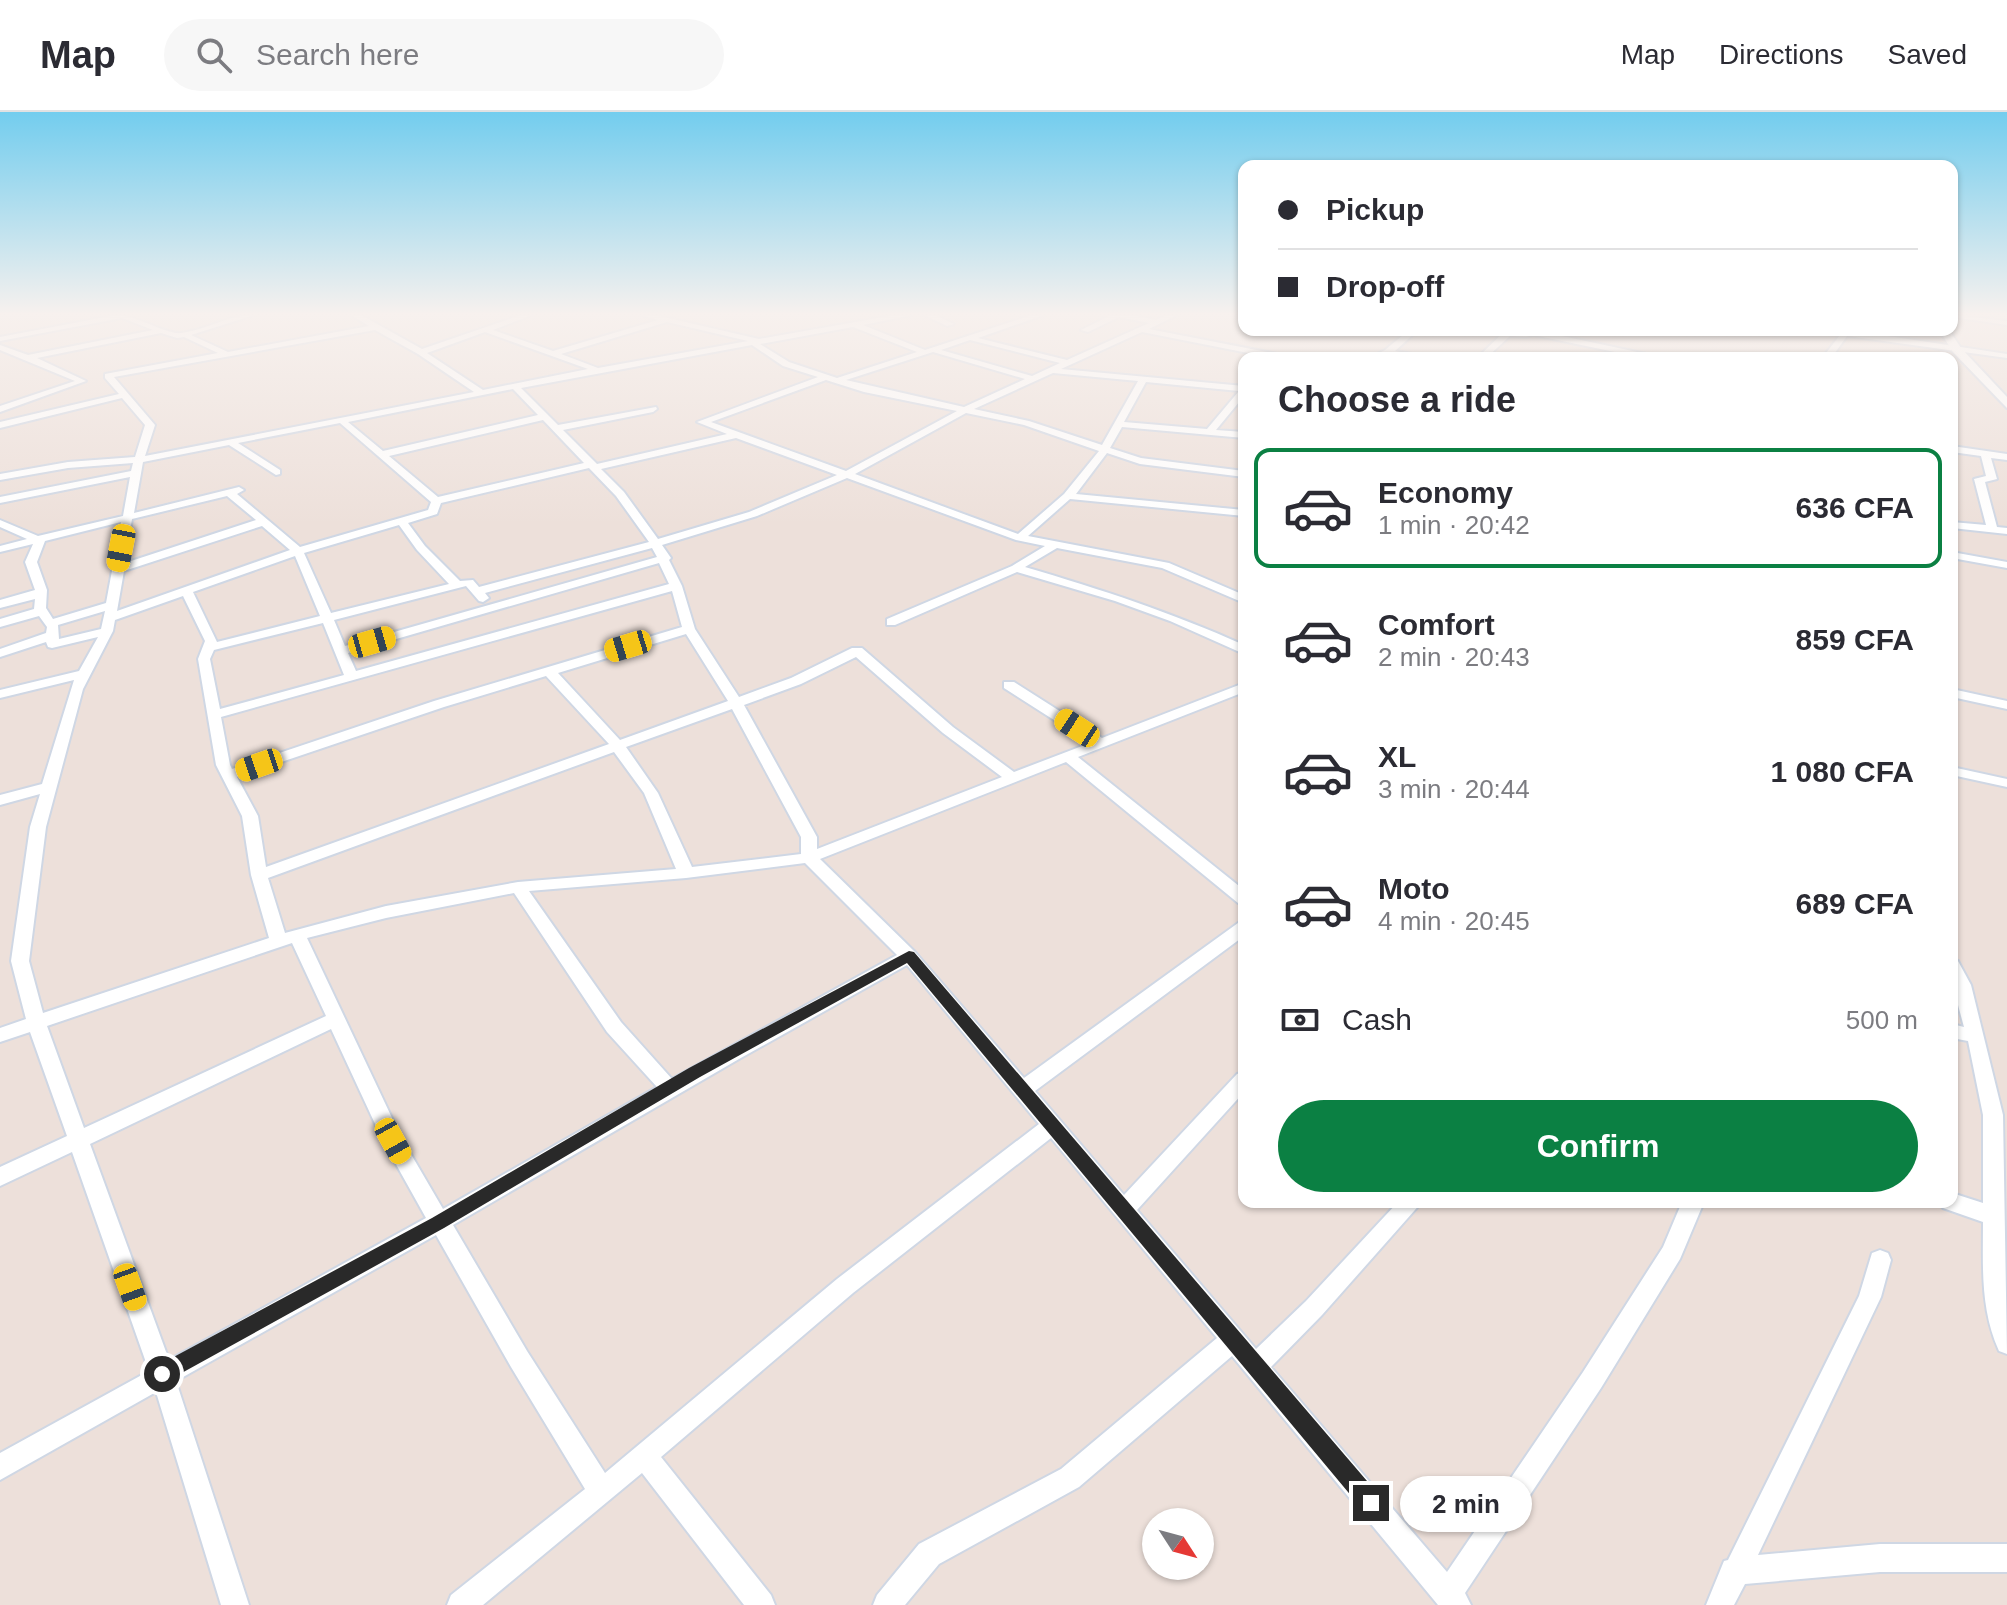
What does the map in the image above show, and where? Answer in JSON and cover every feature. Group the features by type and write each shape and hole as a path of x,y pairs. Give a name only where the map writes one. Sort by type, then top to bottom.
{"street":[{"path":"0,409 71,385"},
{"path":"116,385 150,425 125,520 109,618 76,689 38,827 20,961 37,1024 77,1142 162,1374 235,1605"},
{"path":"469,385 480,392"},
{"path":"0,500 230,442 522,385"},
{"path":"814,385 702,422 742,434 832,471 848,474 1020,538 1165,565 1238,596"},
{"path":"857,385 1026,423 1140,461 1238,473"},
{"path":"343,651 490,608 660,551 848,474 967,409 1021,385"},
{"path":"1020,538 1068,496 1099,460 1140,385"},
{"path":"1184,385 1238,389"},
{"path":"1989,385 2007,404"},
{"path":"515,386 620,494 660,551 676,586 689,629 736,703 809,837 809,858 909,956 1452,1600 1672,1252 1690,1208"},
{"path":"0,425 125,395"},
{"path":"1211,430 1238,397"},
{"path":"380,455 552,422 653,409"},
{"path":"341,420 436,501"},
{"path":"1118,424 1238,434"},
{"path":"436,501 742,434"},
{"path":"230,442 276,472"},
{"path":"1958,450 2007,457"},
{"path":"1985,454 1992,479 1979,479 1992,529"},
{"path":"0,477 68,465 138,466"},
{"path":"0,549 234,492 262,522 298,551 352,677"},
{"path":"1068,496 1238,512"},
{"path":"40,541 31,562 42,611 51,630 52,644 109,618 298,551 433,512 436,501"},
{"path":"401,521 421,548 457,585"},
{"path":"117,569 262,522"},
{"path":"2,524 40,541"},
{"path":"1958,526 2007,531"},
{"path":"891,622 1016,568 1056,544"},
{"path":"477,591 660,551"},
{"path":"1958,556 2007,565"},
{"path":"1016,568 1133,603 1238,647"},
{"path":"208,648 469,582 490,608"},
{"path":"215,715 676,586"},
{"path":"186,590 211,641 204,659 223,765 250,816 259,875 288,938 336,1019 393,1141 438,1223 602,1492"},
{"path":"0,604 40,594"},
{"path":"0,623 42,611"},
{"path":"0,653 51,630 109,618"},
{"path":"229,775 548,670 689,629"},
{"path":"259,875 796,681 857,651 936,720 1013,778"},
{"path":"548,670 618,746 651,793 686,873"},
{"path":"0,694 84,674"},
{"path":"1009,685 1100,743"},
{"path":"0,1035 288,938 386,912 518,887 686,873 809,858 1238,689"},
{"path":"1067,756 1238,894"},
{"path":"1958,772 2007,783"},
{"path":"0,800 49,787"},
{"path":"518,887 614,1027 668,1087"},
{"path":"1023,1089 1238,931"},
{"path":"0,1467 162,1374 438,1223 668,1087 909,956"},
{"path":"1958,977 2000,1118 1993,1216 2007,1343"},
{"path":"0,1177 336,1019"},
{"path":"1958,1032 1976,1036"},
{"path":"1124,1209 1238,1086"},
{"path":"461,1605 602,1492 758,1354 934,1214 1053,1125"},
{"path":"1958,1204 1993,1216"},
{"path":"1256,1365 1314,1308 1406,1208"},
{"path":"1720,1605 1870,1297 1880,1260"},
{"path":"887,1605 929,1554 1070,1478 1234,1339"},
{"path":"644,1455 761,1605"},
{"path":"1734,1571 1880,1558 2007,1558"}],"route":[{"path":"162,1374 438,1223 774,1027 909,956 1371,1503"}]}
